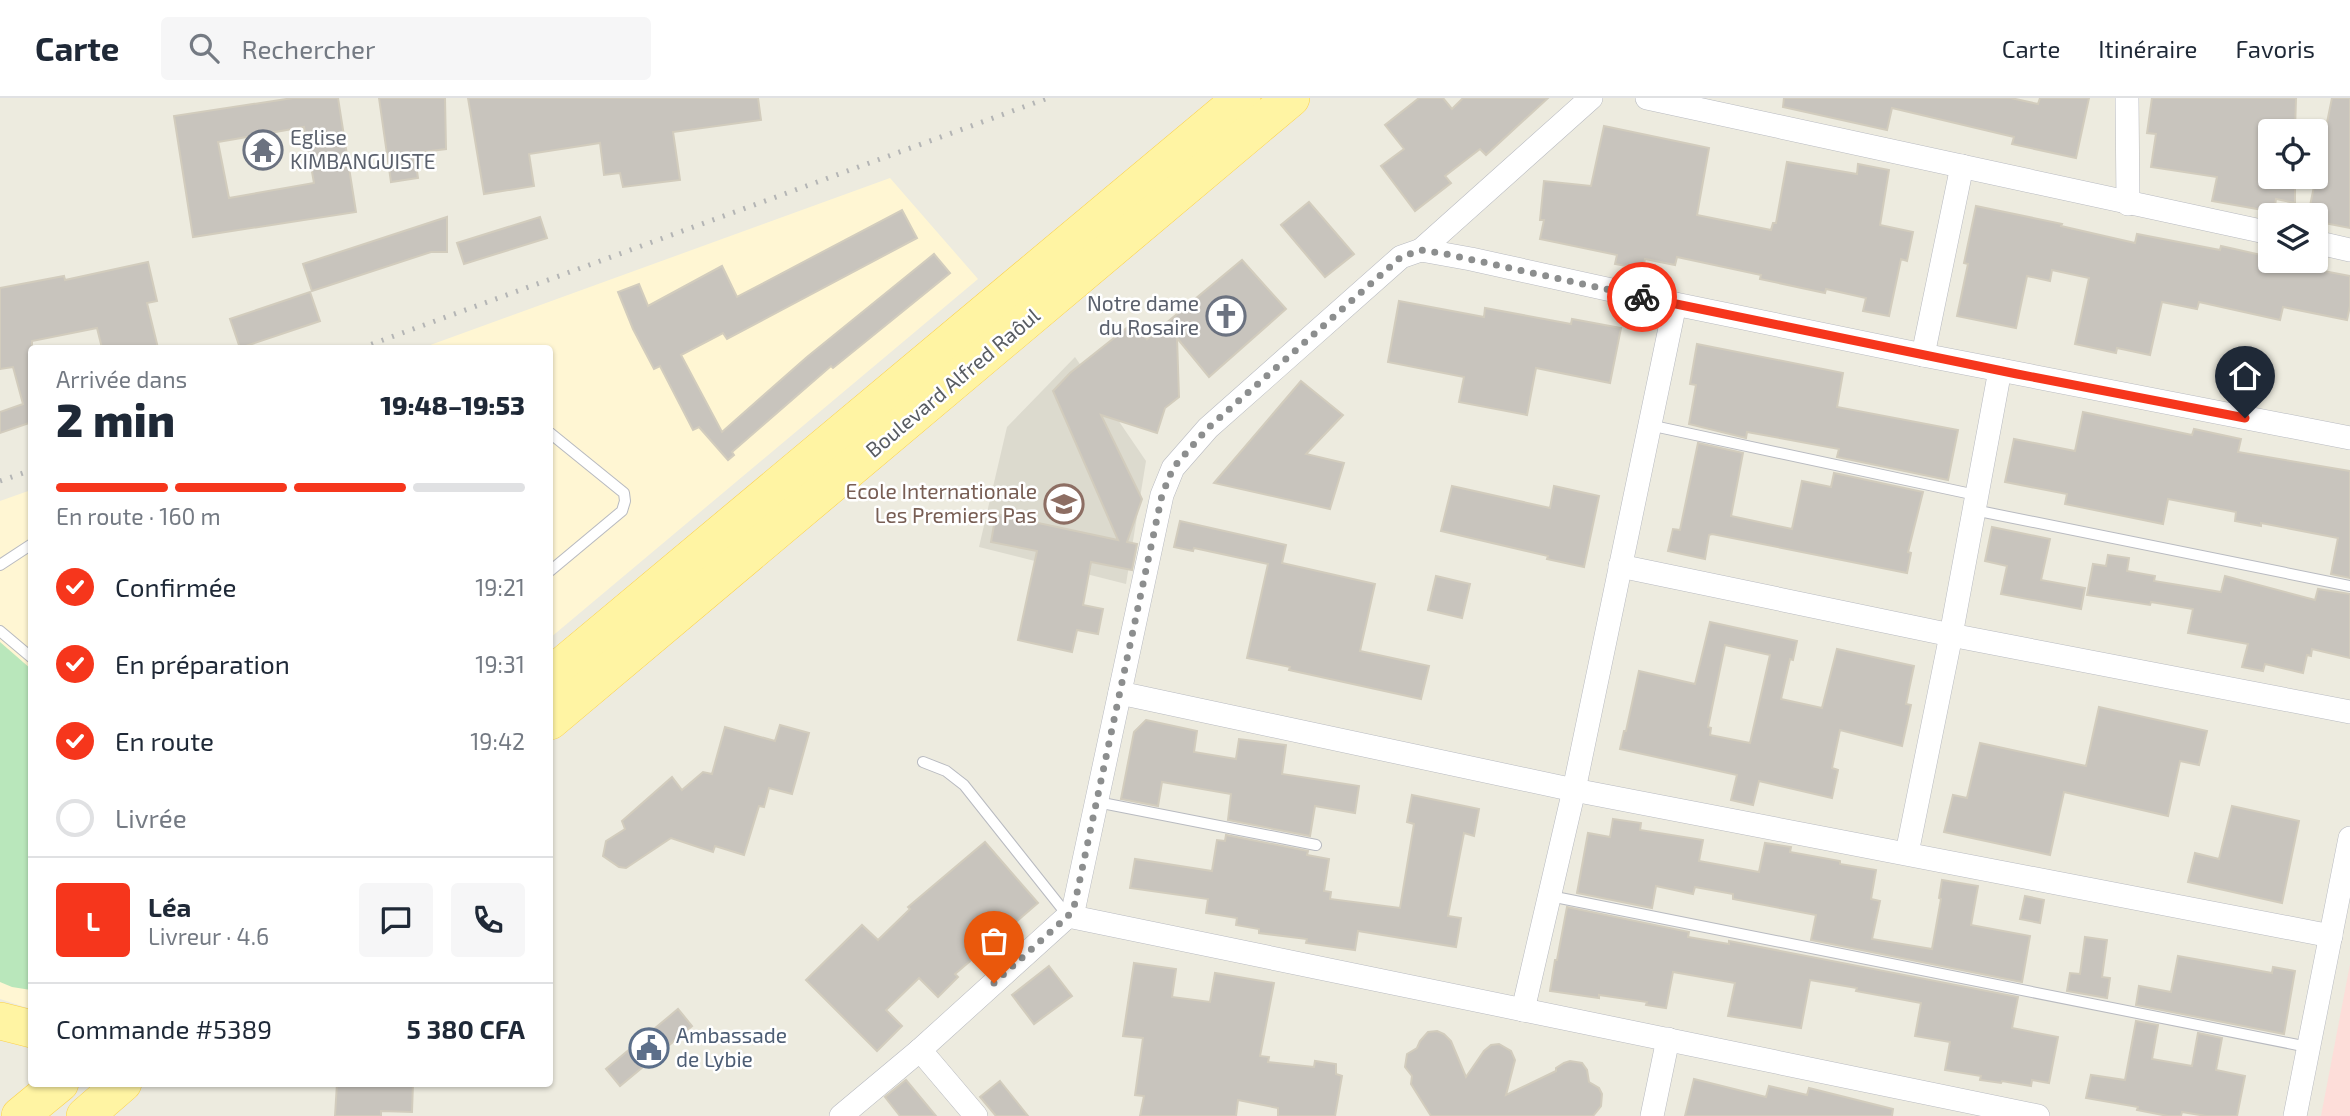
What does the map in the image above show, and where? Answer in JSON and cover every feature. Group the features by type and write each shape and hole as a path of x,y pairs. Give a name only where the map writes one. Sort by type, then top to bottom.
{"main road":[{"path":"553,673 1242,98"},
{"name":"Boulevard Alfred Raôul","path":"553,718 1291,98"},
{"path":"0,1021 28,1027"},
{"path":"20,1116 55,1087"}],"street":[{"path":"841,1116 920,1049 1068,916 1074,907 1162,495 1173,468 1208,428 1401,257 1421,250 1591,98"},
{"path":"1647,98 2258,231"},
{"path":"2127,98 2128,204"},
{"path":"1923,355 1962,166"},
{"path":"2328,245 2350,250"},
{"path":"1421,250 1471,258 1675,304 1923,355 2350,438"},
{"path":"1523,1010 1574,789 1675,304"},
{"path":"1907,853 2000,370"},
{"path":"1619,566 1951,635 2350,712"},
{"path":"1120,693 1574,789 2331,936"},
{"path":"2295,1116 2350,838"},
{"path":"1068,916 2038,1116"},
{"path":"1652,1116 1668,1040"},
{"path":"920,1049 976,1116"}],"lane":[{"path":"1649,425 1975,503 2350,586"},
{"path":"553,435 624,493 625,501 622,511 553,568"},
{"path":"0,565 28,546"},
{"path":"0,631 28,654"},
{"path":"923,762 946,771 964,785 1068,916"},
{"path":"1097,802 1316,845"},
{"path":"1550,896 2308,1047"}],"shaded area":[{"path":"890,178 978,279 553,635 553,345 430,345"},
{"name":"Ecole Internationale Les Premiers Pas","path":"1075,357 1146,461 1126,584 979,547 1007,427"},
{"path":"28,491 28,1008 0,999 0,501"},
{"path":"2350,964 2350,1116 2321,1116"}],"green space":[{"path":"0,642 28,666 28,990 0,982"}],"building":[{"path":"293,98 338,98 356,212 193,237 174,116","holes":["304,127 314,183 229,198 218,142"]},
{"path":"379,98 445,98 446,149 414,153 418,178 391,182"},
{"path":"468,98 758,98 761,120 673,132 680,180 623,187 620,173 604,175 600,143 529,154 534,186 484,194"},
{"path":"1419,98 1443,98 1452,109 1463,98 1548,98 1486,155 1480,149 1445,176 1451,183 1415,211 1381,166 1404,149 1385,125"},
{"path":"1784,98 2011,98 2038,104 2040,98 2089,98 2076,158 2012,144 2014,137 1892,108 1887,130 1783,107"},
{"path":"2152,98 2296,98 2295,119 2258,119 2258,189 2295,189 2295,203 2276,199 2275,203 2258,203 2258,209 2212,201 2217,177 2151,167 2156,134 2147,133"},
{"path":"2332,98 2350,98 2350,228 2328,224 2328,203 2311,203 2313,189 2328,189 2328,119"},
{"path":"1604,126 1709,148 1697,215 1771,230 1773,223 1776,223 1787,162 1857,174 1858,164 1889,170 1880,225 1913,232 1907,261 1901,259 1889,316 1863,311 1866,298 1826,289 1825,293 1760,279 1761,275 1677,257 1675,265 1645,259 1643,269 1615,264 1617,255 1540,239 1544,220 1540,220 1544,181 1591,186"},
{"path":"1309,202 1354,254 1325,277 1281,225"},
{"path":"1976,206 2135,243 2137,234 2258,254 2258,273 2328,272 2350,276 2350,306 2347,320 2283,307 2280,320 2199,302 2197,309 2162,302 2150,355 2117,348 2116,353 2075,344 2089,278 2052,270 2050,281 2027,276 2016,328 1957,316 1968,264 1964,263"},
{"path":"902,210 917,238 727,339 723,333 681,355 722,432 807,357 934,254 950,273 833,368 831,366 732,452 734,455 728,460 699,427 693,430 660,366 654,369 618,292 639,284 648,306 722,266 737,297"},
{"path":"447,217 447,252 431,252 312,291 303,264"},
{"path":"540,217 547,238 464,264 457,243"},
{"path":"1242,260 1286,309 1209,377 1177,338 1179,397 1165,408 1157,433 1101,415 1142,499 1127,542 1137,544 1132,570 1091,562 1083,605 1103,609 1098,634 1077,630 1072,652 1018,640 1037,551 991,542 996,514 1118,540 1053,391 1070,373 1133,323 1147,339"},
{"path":"148,262 157,301 147,303 157,345 101,345 97,328 32,341 32,345 28,345 28,423 0,433 0,412 23,404 13,367 0,369 0,288 64,276 65,280"},
{"path":"310,292 320,321 249,345 239,345 230,319"},
{"path":"1399,301 1484,317 1485,308 1571,324 1572,319 1621,328 1610,383 1536,368 1527,415 1459,402 1464,377 1388,362"},
{"path":"1697,344 1843,373 1837,407 1958,430 1948,480 1837,457 1839,449 1747,432 1746,438 1689,424 1696,385 1690,384"},
{"path":"1301,381 1343,415 1306,454 1344,463 1330,509 1214,483"},
{"path":"2083,412 2192,435 2194,429 2241,439 2238,452 2350,471 2350,578 2331,574 2338,538 2261,523 2261,526 2235,521 2236,512 2168,499 2163,524 2065,504 2067,494 2005,482 2014,439 2075,451"},
{"path":"1698,443 1743,453 1731,516 1792,529 1802,481 1831,487 1834,473 1923,492 1908,552 1911,553 1907,573 1712,534 1709,535 1705,559 1668,551 1673,529 1680,530"},
{"path":"1452,486 1550,508 1554,486 1599,496 1584,567 1441,531"},
{"path":"1180,521 1286,545 1282,563 1375,584 1360,651 1429,666 1421,699 1247,658 1268,564 1194,548 1193,551 1174,547"},
{"path":"1992,527 2050,539 2041,580 2085,588 2081,609 2001,594 2007,566 1985,561"},
{"path":"2108,555 2129,558 2127,571 2155,576 2154,581 2221,592 2225,576 2315,600 2318,589 2350,594 2350,658 2312,649 2311,656 2307,655 2303,673 2265,664 2263,671 2242,667 2248,644 2188,633 2193,609 2087,595 2093,564 2106,566"},
{"path":"1436,576 1470,584 1462,618 1428,610"},
{"path":"1710,622 1797,641 1781,699 1822,708 1837,649 1914,666 1906,704 1911,705 1902,746 1840,730 1832,768 1838,770 1832,798 1759,781 1753,805 1731,800 1737,775 1620,749 1639,671 1695,684","holes":["1725,645 1770,655 1750,743 1710,735 1711,728 1708,727"]},
{"path":"2099,707 2207,731 2199,765 2180,761 2168,816 2064,792 2050,855 1944,832 1953,795 1967,798 1980,743 2086,766"},
{"path":"1146,720 1197,731 1194,752 1236,759 1239,739 1286,745 1282,774 1359,786 1355,813 1315,806 1310,836 1228,820 1231,794 1162,782 1158,806 1121,799 1134,732"},
{"path":"780,725 809,733 792,794 769,788 764,807 759,806 744,855 715,846 713,852 671,838 626,868 619,867 603,856 606,841 625,829 622,821 672,777 682,790 703,772 712,774 725,727 775,741"},
{"path":"1412,795 1479,809 1474,836 1464,833 1448,916 1461,918 1456,947 1358,931 1355,950 1306,943 1307,939 1259,933 1259,929 1236,925 1237,918 1206,913 1208,899 1130,888 1135,859 1212,871 1217,840 1225,841 1226,835 1308,851 1307,855 1329,859 1324,891 1331,892 1330,899 1400,908 1414,824 1407,822"},
{"path":"2232,806 2299,821 2282,903 2188,882 2195,853 2219,859"},
{"path":"1613,819 1641,823 1640,830 1703,840 1699,861 1759,872 1765,843 1791,847 1790,852 1876,870 1871,899 1880,901 1872,939 1932,949 1942,880 1978,886 1971,925 2030,936 2022,982 1811,940 1816,915 1733,899 1733,894 1695,887 1693,894 1656,886 1652,908 1577,893 1588,833 1610,837"},
{"path":"985,842 1038,903 955,974 958,977 938,997 919,978 886,1010 902,1026 877,1051 806,980 862,925 878,940 910,909 908,907"},
{"path":"2025,896 2044,900 2040,923 2020,919"},
{"path":"1567,907 1689,932 1688,937 1729,944 1729,941 2018,997 2012,1028 2058,1037 2049,1083 2032,1080 2031,1086 2001,1083 1980,1080 1981,1076 1945,1070 1950,1042 1915,1036 1921,1003 1856,991 1857,988 1810,980 1801,1028 1728,1016 1735,983 1673,972 1666,1008 1646,1005 1647,1002 1550,991"},
{"path":"2085,937 2107,940 2102,977 2110,978 2107,998 2067,991 2070,973 2080,974"},
{"path":"2178,956 2272,973 2273,967 2295,971 2284,1034 2136,1005 2139,986 2171,992"},
{"path":"1134,963 1176,969 1172,997 1210,1002 1215,973 1274,983 1260,1056 1269,1057 1268,1062 1314,1067 1315,1061 1336,1064 1336,1074 1342,1076 1335,1116 1278,1116 1278,1108 1238,1100 1236,1116 1140,1116 1144,1096 1135,1095 1143,1038 1123,1036"},
{"path":"1049,966 1072,996 1034,1024 1012,995"},
{"name":"Ambassade de Lybie","path":"678,1009 692,1026 620,1086 606,1069"},
{"path":"2136,1021 2158,1025 2152,1059 2192,1066 2198,1033 2222,1038 2216,1070 2245,1076 2237,1116 2206,1116 2182,1112 2181,1116 2168,1116 2137,1110 2138,1107 2086,1098 2091,1075 2125,1080"},
{"path":"1437,1031 1451,1041 1466,1077 1491,1045 1499,1044 1511,1051 1515,1060 1506,1095 1556,1071 1556,1068 1564,1063 1582,1063 1587,1070 1589,1082 1599,1088 1602,1094 1601,1106 1593,1116 1431,1116 1411,1084 1412,1076 1405,1067 1407,1054 1417,1048 1428,1032"},
{"path":"1694,1079 1766,1097 1769,1086 1807,1095 1809,1088 1893,1109 1892,1116 1685,1116"},
{"path":"906,1080 936,1116 900,1116 885,1097"},
{"path":"1000,1081 1028,1116 996,1116 980,1097"},
{"path":"337,1087 413,1087 412,1112 381,1111 381,1116 335,1116"}],"railway":[{"path":"369,345 1048,98"},
{"path":"0,481 28,471"}],"way so far":[{"path":"994,983 1068,916 1074,907 1162,495 1173,468 1208,428 1401,257 1421,250 1471,258 1642,297"}],"place":[{"name":"Eglise KIMBANGUISTE","path":"263,150"},
{"name":"Notre dame du Rosaire","path":"1226,316"},
{"name":"Ecole Internationale Les Premiers Pas","path":"1064,504"},
{"name":"Ambassade de Lybie","path":"649,1048"}],"route":[{"path":"1642,297 2245,418"}]}
